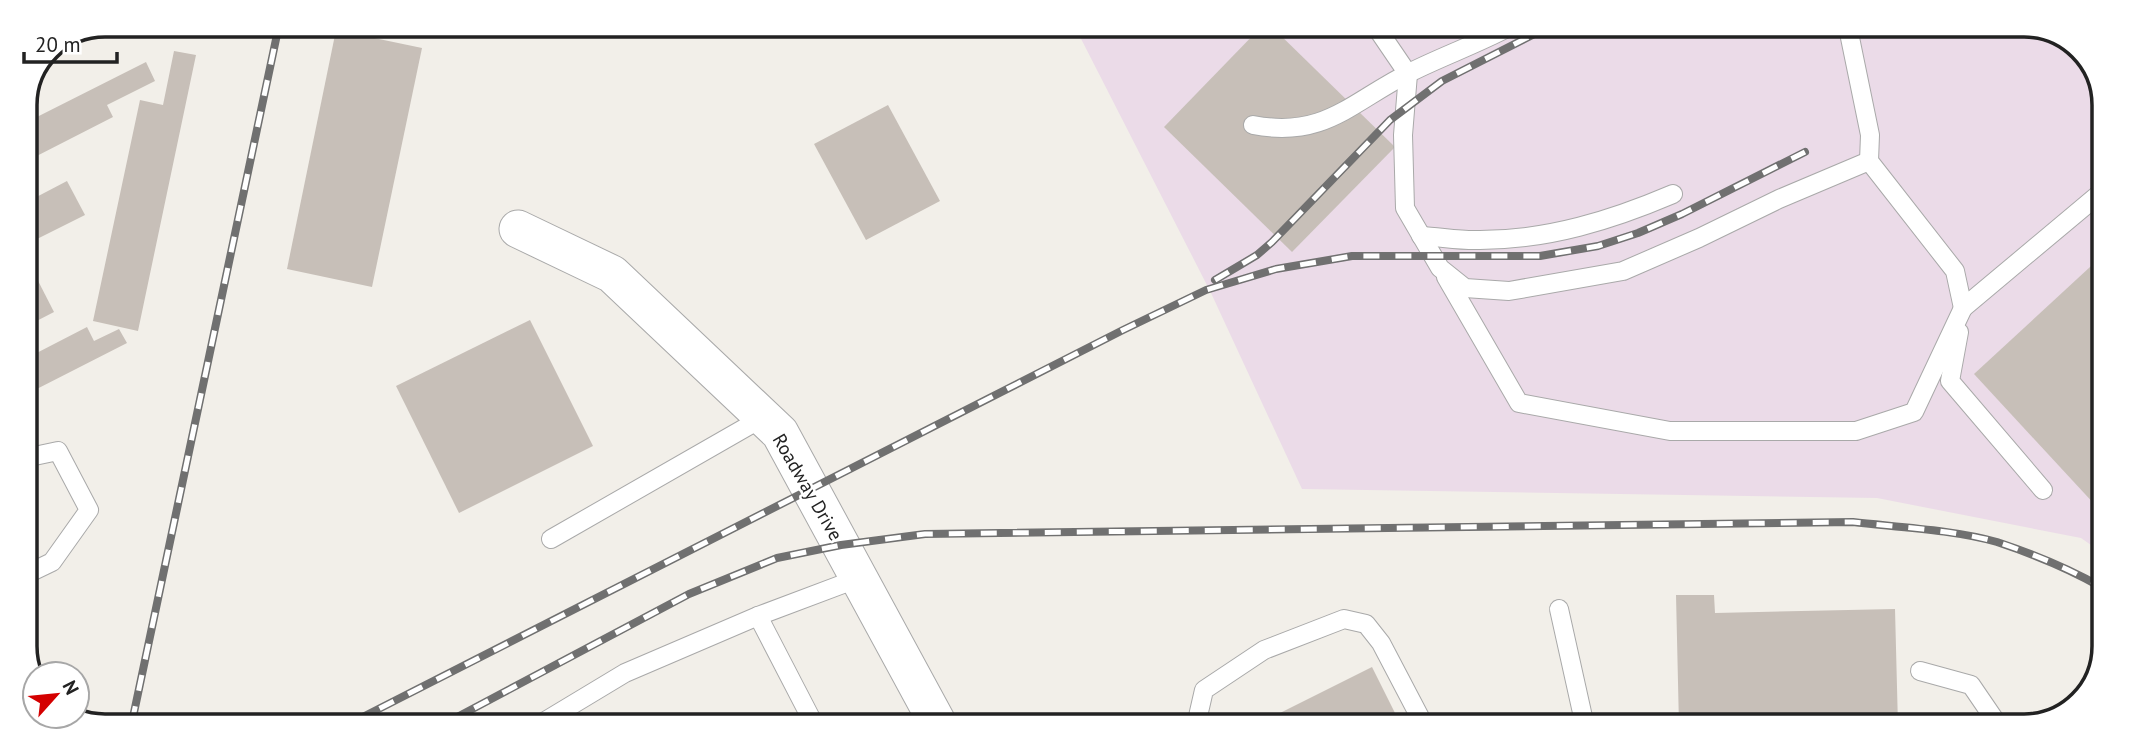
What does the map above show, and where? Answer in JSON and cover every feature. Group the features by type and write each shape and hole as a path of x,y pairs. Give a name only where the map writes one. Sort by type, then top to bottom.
{"street":[{"name":"Roadway Drive","path":"518,229 612,274 780,433 933,714"}],"lane":[{"path":"1383,37 1408,74 1403,135 1405,208 1519,403 1670,431 1856,431 1914,412 1963,308 2092,200"},
{"path":"1253,125 1272,129 1305,127 1320,123 1345,112 1408,74 1490,37"},
{"path":"1851,37 1870,135 1869,160 1955,271 1963,308 1950,381 2043,490"},
{"path":"1440,268 1465,288 1509,291 1623,271 1869,160"},
{"path":"1421,236 1480,240 1556,233 1625,214 1673,194"},
{"path":"551,539 764,417"},
{"path":"37,455 58,451 89,510 52,562 37,569"},
{"path":"557,714 625,673 758,616 859,578"},
{"path":"1559,609 1583,714"},
{"path":"758,616 809,714"},
{"path":"1199,714 1204,691 1264,650 1344,619 1366,624 1381,643 1418,714"},
{"path":"1920,671 1970,685 1991,714"}],"shaded area":[{"path":"1080,37 2033,37 2046,40 2066,51 2078,63 2087,79 2092,100 2092,546 2081,538 1877,498 1302,489 1211,293"}],"building":[{"path":"335,37 369,37 422,48 372,287 287,269"},
{"path":"1251,37 1282,37 1395,147 1292,252 1164,127"},
{"path":"174,51 196,55 138,331 93,321 140,100 163,105"},
{"path":"146,62 155,81 107,105 113,117 37,156 37,117"},
{"path":"888,105 940,201 866,240 814,144"},
{"path":"67,181 85,215 37,239 37,197"},
{"path":"2092,265 2092,502 1974,374"},
{"path":"37,279 54,312 37,321"},
{"path":"530,320 593,446 459,513 396,386"},
{"path":"87,327 94,341 119,329 127,343 37,389 37,353"},
{"path":"1676,595 1714,595 1715,613 1895,609 1898,714 1679,714"},
{"path":"1372,667 1396,714 1278,714"}],"railway":[{"path":"134,714 276,37"},
{"path":"1215,280 1257,255 1272,242 1390,120 1442,81 1528,37"},
{"path":"369,714 1206,290 1276,269 1352,256 1540,256 1598,246 1682,214 1805,152"},
{"path":"463,714 689,594 777,558 841,545 925,534 1853,522 1945,532 1997,542 2050,562 2092,582"}]}
